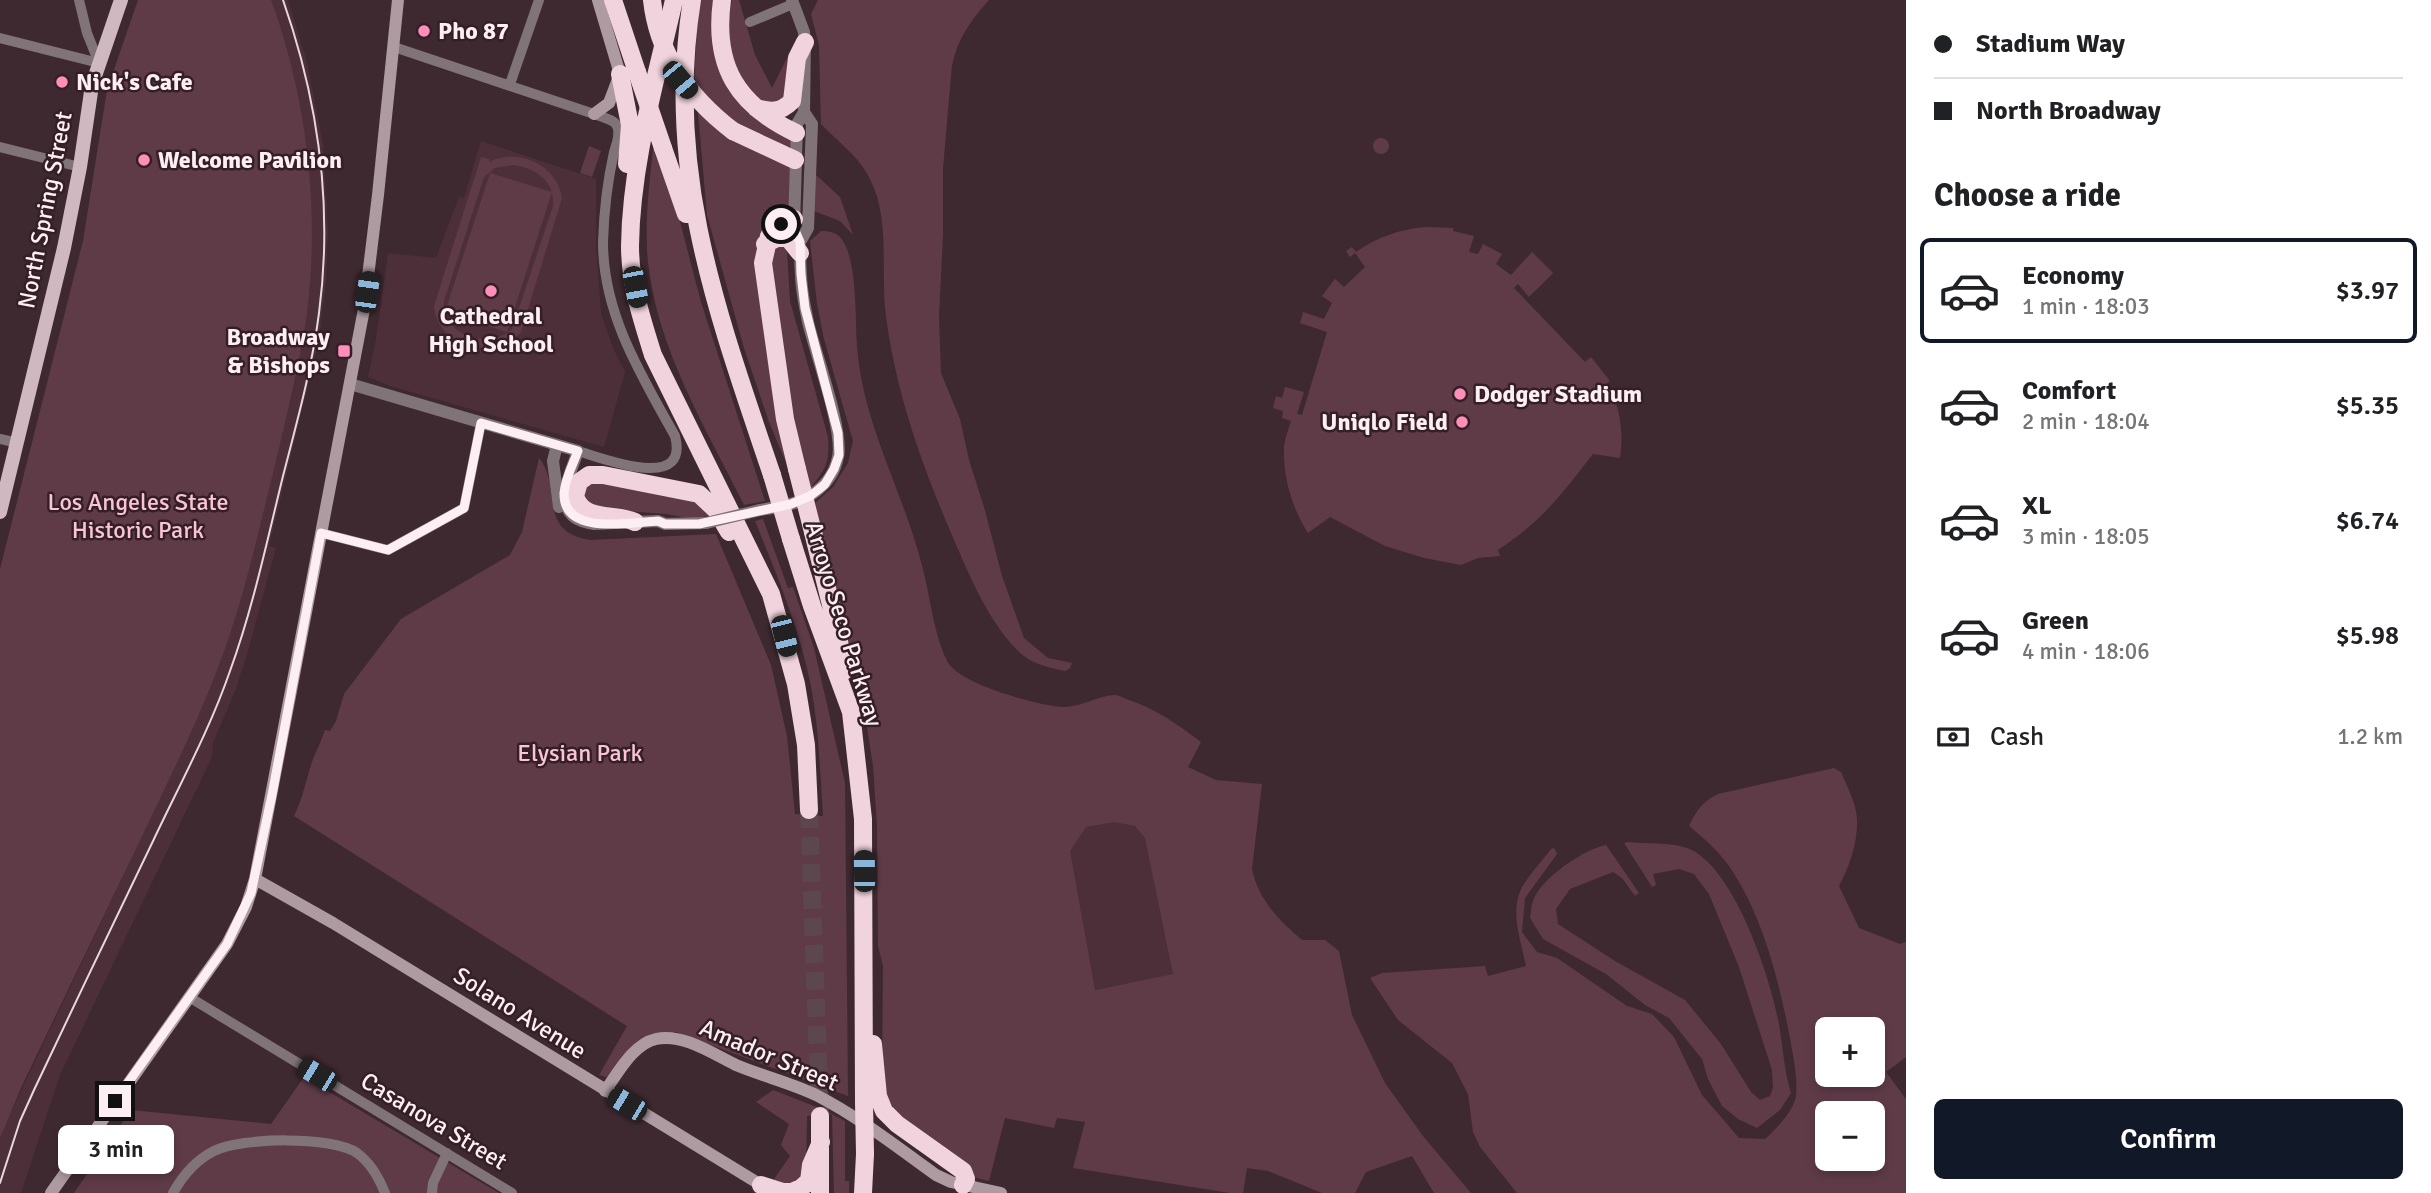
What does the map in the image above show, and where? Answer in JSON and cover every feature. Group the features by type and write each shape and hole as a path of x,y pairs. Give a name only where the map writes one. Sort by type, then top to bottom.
{"highway":[{"path":"613,0 628,73 630,125 622,203 640,315 653,355 771,594 796,684 806,746 809,810"},
{"path":"652,0 657,27 668,58 680,80 712,115 733,131 795,160"},
{"path":"630,247 636,168 674,0"},
{"name":"Arroyo Seco Parkway","path":"692,0 684,55 685,118 691,193 706,270 812,606 850,712 863,819 863,1193"},
{"path":"722,0 719,38 723,55 739,91 768,118 796,133"},
{"path":"754,107 774,112 783,109 792,101 797,58 805,42"},
{"path":"628,73 663,148 706,270"},
{"path":"794,219 776,228 765,244 762,263 785,419 837,629 850,712"},
{"path":"765,244 777,238 788,238 800,247"},
{"path":"635,522 625,517 593,515 585,511 575,496 579,482 589,475 603,474 693,492 708,501 726,527 741,557 796,684"},
{"path":"865,999 877,1068 880,1104 897,1124 963,1171 966,1179 962,1189"},
{"path":"820,1116 820,1193"},
{"path":"761,1190 792,1192 801,1188 809,1181 811,1165 821,1142"}],"main road":[{"name":"North Spring Street","path":"0,512 64,248 92,85 121,0"},
{"path":"56,1191 222,951 239,922 255,879 369,274 398,0"},
{"path":"594,114 609,103 628,73 598,0"},
{"name":"Solano Avenue","path":"255,879 356,937 761,1190"},
{"name":"Amador Street","path":"605,1091 626,1061 639,1048 653,1039 671,1037 812,1093 847,1113 936,1175 962,1189 1001,1193"}],"street":[{"path":"79,0 87,33 99,63"},
{"path":"510,85 539,0"},
{"path":"578,451 565,489 565,500 571,513 581,521 594,524 658,521 665,524 706,523 791,504 810,496 830,477 839,455 838,433 805,308 800,247 794,228 796,133 797,124 804,112 804,32 792,2 750,22"},
{"path":"0,38 99,63"},
{"path":"350,384 624,464 655,470 671,461 676,452 676,442 633,360 613,309 603,251 604,206 606,184 619,131 612,121 594,114 394,47"},
{"path":"800,247 808,228 812,124 804,112"},
{"path":"0,148 80,167"},
{"path":"321,533 388,550 464,508 481,423"},
{"path":"0,439 18,443"},
{"path":"557,445 553,461 557,500 565,518 574,526 598,531 659,528 665,524"},
{"name":"Casanova Street","path":"190,997 512,1193"},
{"path":"173,1193 188,1170 202,1157 232,1145 265,1141 299,1141 350,1149 366,1160 373,1169 384,1193"},
{"path":"432,1193 433,1183 447,1153"}],"shaded area":[{"path":"271,0 288,0 307,62 323,145 328,231 319,339 269,546 276,548 248,651 236,689 213,743 212,757 60,1075 21,1193 0,1193 0,1138 7,1120 174,769 218,667 235,618 290,403 310,286 310,184 300,107"},
{"name":"Cathedral High School","path":"481,141 596,179 596,244 601,313 625,372 604,447 390,386 368,377 388,253 436,258 459,197 464,198"},
{"path":"1170,776 1206,968 1062,996 1026,804"}],"green space":[{"name":"Los Angeles State Historic Park","path":"138,0 271,0 294,76 307,154 312,234 307,313 293,389 256,541 236,616 219,665 179,758 21,1088 0,1138 0,569 83,241 107,90"},
{"path":"701,0 717,0 718,64 791,137 793,144 786,149 750,134 702,94 694,84"},
{"path":"732,0 739,0 755,55 772,88 795,42 786,102 756,102 741,76 729,42"},
{"path":"818,0 989,0 966,30 952,65 943,168 939,317 941,373 960,419 1002,576 1024,638 1048,658 1072,663 1065,671 1028,659 997,625 967,569 921,458 896,374 886,316 883,229 876,195 860,163 821,124 819,45 811,14"},
{"path":"698,112 730,136 790,166 789,214 760,240 789,470 769,422 744,348 707,215"},
{"path":"1378,138 1384,138 1389,146 1387,152 1378,154 1373,149 1373,143"},
{"path":"654,139 672,191 701,302 765,501 744,505 685,387 661,326 653,294 647,247"},
{"path":"589,146 601,151 592,177 580,173"},
{"path":"481,157 489,159 489,162 500,158 524,158 545,168 559,186 562,198 521,332 510,341 497,346 469,346 445,332 434,306","holes":["514,165 537,173 548,183 553,206 512,329 503,336 480,339 458,331 450,323 445,313 444,301 484,177 495,168"]},
{"path":"490,173 552,192 507,332 445,312"},
{"path":"815,174 840,197 853,235 840,221 814,211"},
{"name":"Dodger Stadium","path":"1426,227 1453,228 1453,231 1474,236 1469,252 1478,254 1483,244 1502,254 1496,264 1511,275 1532,252 1553,273 1529,297 1518,284 1514,288 1585,362 1591,357 1610,381 1607,383 1618,410 1621,429 1620,458 1593,454 1539,518 1498,550 1500,556 1478,558 1461,565 1424,558 1385,546 1330,517 1308,533 1294,505 1284,464 1284,446 1291,421 1282,418 1283,411 1273,408 1276,396 1282,398 1285,387 1304,392 1297,414 1302,415 1327,332 1300,323 1303,312 1324,319 1332,303 1322,296 1335,279 1344,287 1365,267 1355,253 1350,257 1346,251 1352,247 1356,252 1390,235"},
{"path":"821,231 829,232 840,237 846,246 853,273 857,346 866,400 912,532 938,636 947,661 966,678 982,685 1018,698 1050,705 1068,707 1108,696 1122,697 1158,713 1201,742 1188,767 1216,780 1262,784 1252,869 1264,900 1302,940 1325,940 1339,951 1352,1015 1385,1083 1423,1136 1471,1193 1434,1193 1412,1156 1366,1172 1355,1193 1322,1193 1268,1171 1247,1168 1243,1193 1230,1193 1073,1168 1085,1122 1057,1118 1054,1128 1005,1118 989,1181 973,1177 900,1123 882,1087 883,966 878,946 877,826 873,766 865,714 815,503 833,487 848,463 853,441 824,339 810,241","holes":["1114,822 1135,826 1145,838 1173,974 1095,990 1070,851 1086,827"]},
{"path":"784,246 787,252 790,301 828,437 826,465 810,488 801,467 769,267 775,247"},
{"name":"Elysian Park","path":"539,458 550,482 556,518 563,528 573,535 590,540 716,534 771,665 787,736 795,814 823,816 818,734 811,686 794,623 755,521 763,519 788,588 793,587 814,648 845,783 848,1096 676,1032 645,1039 623,1055 609,1078 599,1075 627,1026 294,816 325,730 330,731 336,721 344,694 401,619 510,555 522,532"},
{"path":"591,482 698,500 713,515 694,519 588,508 581,499 583,488"},
{"path":"1834,768 1841,772 1857,814 1857,828 1852,854 1839,886 1859,928 1900,944 1906,942 1906,1057 1886,1072 1906,1099 1906,1193 1517,1193 1480,1147 1473,1132 1468,1094 1452,1063 1398,1020 1370,978 1382,973 1485,966 1488,976 1526,966 1516,917 1518,898 1532,873 1552,848 1555,849 1557,854 1525,898 1522,932 1537,952 1557,958 1627,1006 1652,1014 1674,1037 1702,1095 1739,1138 1765,1139 1792,1108 1796,1096 1795,1067 1775,974 1753,910 1729,865 1689,826 1700,807 1718,794"},
{"path":"1624,843 1680,846 1704,859 1720,876 1748,926 1775,1004 1791,1093 1780,1110 1757,1128 1738,1119 1722,1106 1708,1079 1702,1059 1669,1018 1645,1005 1606,974 1543,939 1530,918 1537,892 1553,875 1586,852 1606,845 1639,893 1635,896 1622,878 1613,872 1570,889 1556,909 1558,924 1615,961 1685,1000 1721,1044 1751,1092 1760,1100 1770,1096 1773,1087 1772,1070 1739,967 1709,894 1694,874 1679,869 1653,874 1656,885 1652,887"},
{"path":"304,1077 499,1193 74,1193 131,1110 271,1124"},
{"path":"773,1090 832,1114 807,1116 806,1177 785,1190 774,1179 790,1156 781,1145 789,1124 756,1102"},
{"path":"832,1114 845,1121 845,1181 849,1181 849,1193 834,1193"}],"tunnel":[{"path":"809,810 820,1116"}],"tram line":[{"path":"0,1183 20,1121 34,1090 222,693 253,599 304,395 316,334 323,273 323,194 305,76 283,0"}],"place":[{"name":"Pho 87","path":"424,31"},
{"name":"Nick's Cafe","path":"62,82"},
{"name":"Welcome Pavilion","path":"144,160"},
{"name":"Cathedral High School","path":"491,291"},
{"name":"Broadway & Bishops","path":"344,351"},
{"name":"Dodger Stadium","path":"1460,394"},
{"name":"Uniqlo Field","path":"1462,422"}],"route":[{"path":"115,1101 227,944 251,893 321,533 388,550 464,508 481,423 578,451 564,495 574,516 590,524 658,521 665,524 706,523 791,504 810,496 825,484 839,455 838,433 805,308 800,242 794,228 794,219 781,224"}]}
